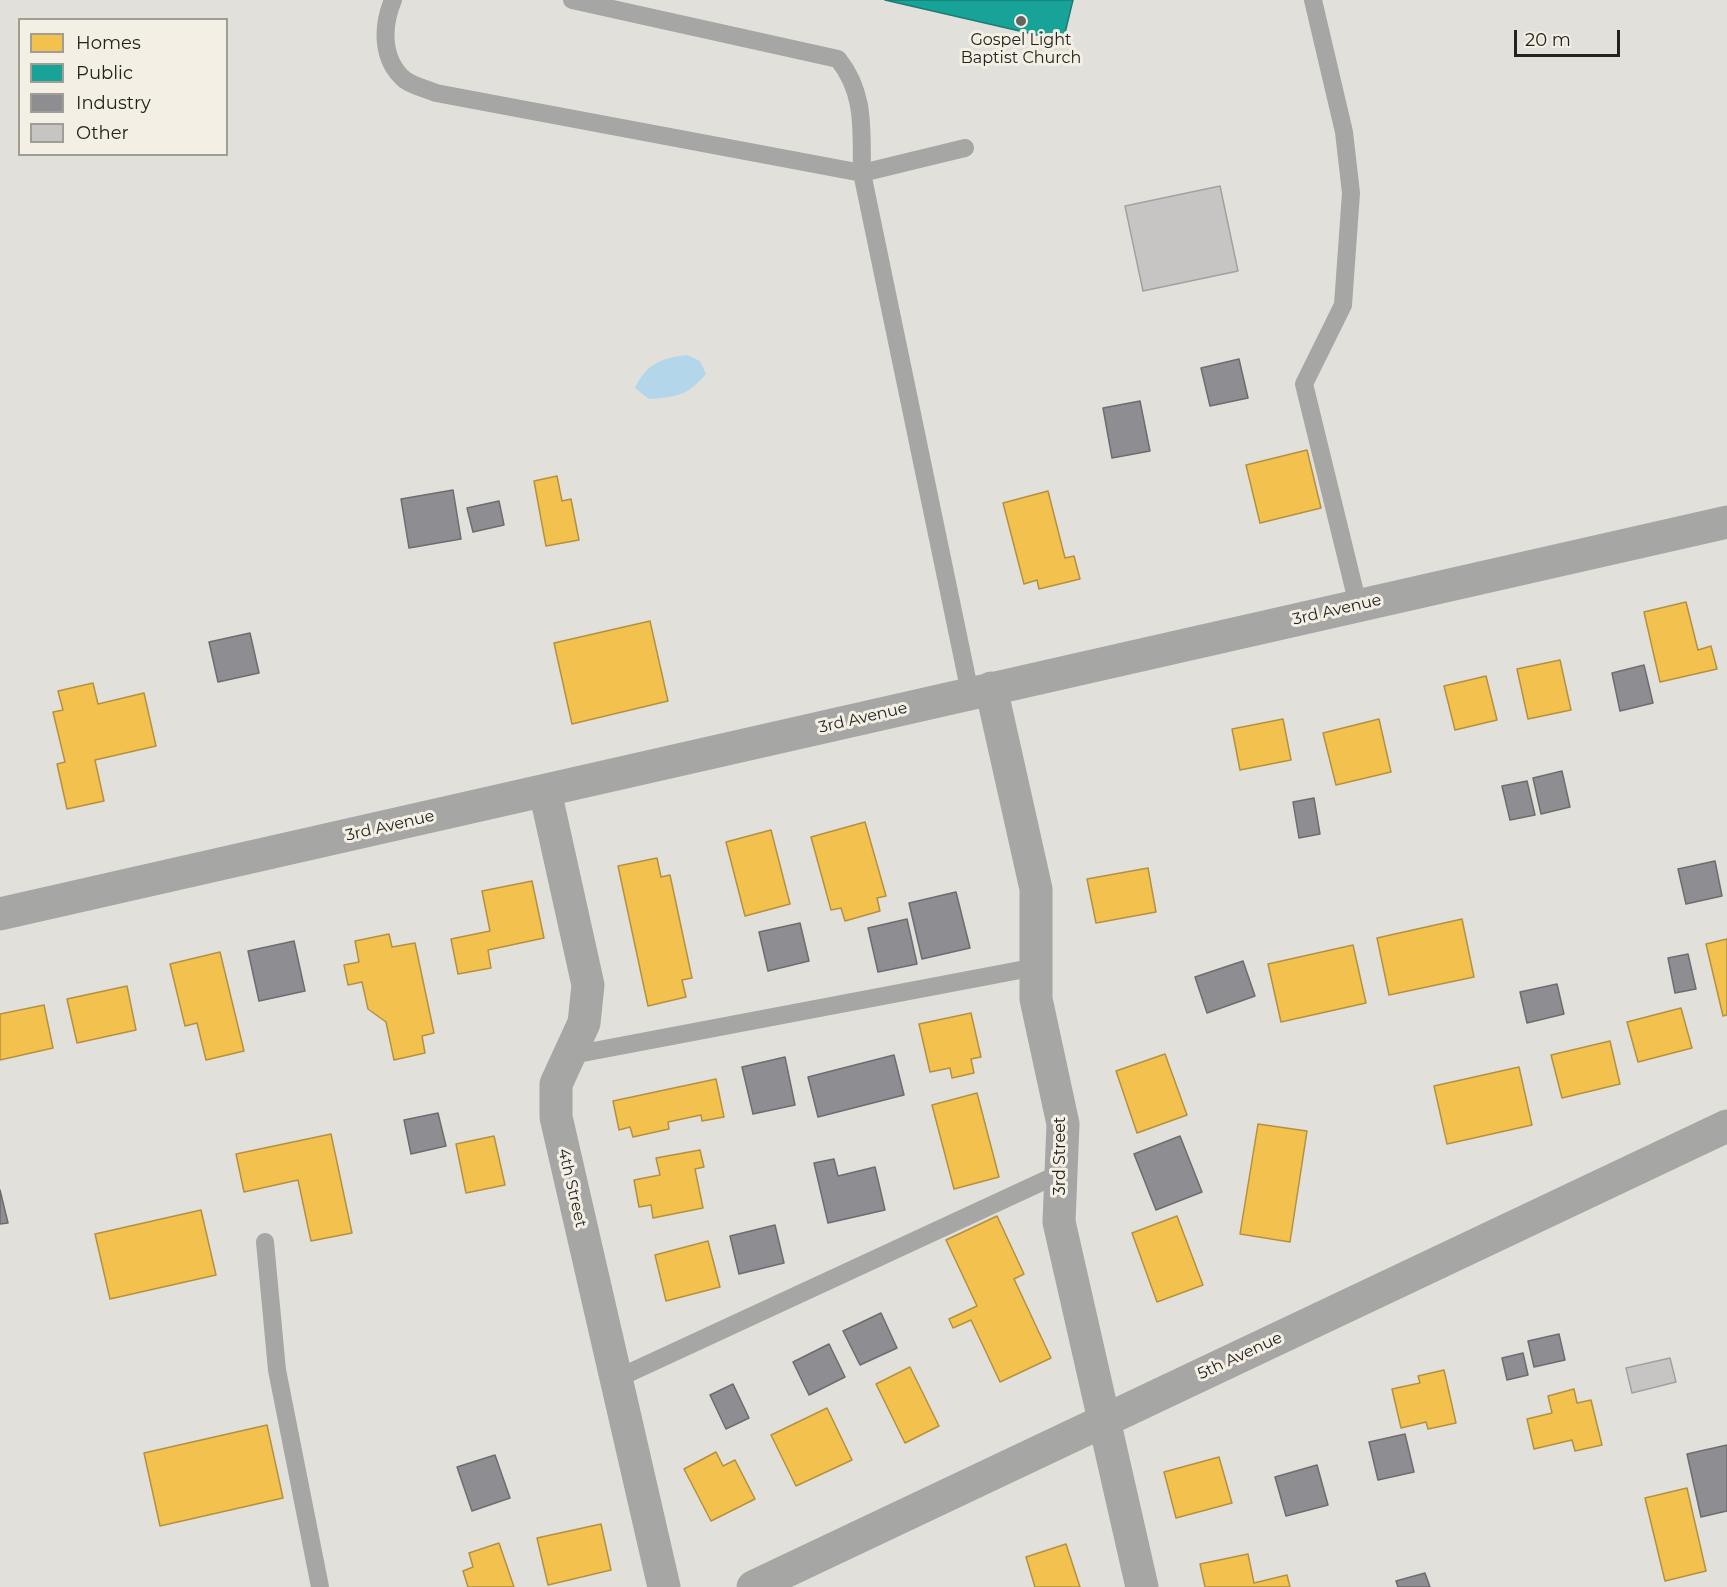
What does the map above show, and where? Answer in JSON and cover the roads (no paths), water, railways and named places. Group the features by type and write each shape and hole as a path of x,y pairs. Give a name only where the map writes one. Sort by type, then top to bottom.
{"street":[{"name":"3rd Avenue","path":"0,914 1727,522"},
{"name":"3rd Street","path":"980,691 1036,889 1036,999 1063,1124 1059,1222 1142,1587"},
{"name":"4th Street","path":"545,791 588,986 584,1023 556,1084 556,1117 664,1587"},
{"name":"5th Avenue","path":"753,1587 1727,1126"}],"lane":[{"path":"393,0 384,27 389,59 405,80 436,93 862,172 965,148"},
{"path":"572,0 838,59 851,75 859,98 862,172 980,691"},
{"path":"1314,0 1344,132 1351,193 1343,305 1304,384 1358,605"},
{"path":"567,1056 1036,967"},
{"path":"616,1379 1061,1173"},
{"path":"265,1242 277,1370 320,1587"}],"water":[{"path":"687,355 700,361 706,374 687,391 674,396 649,399 635,388 644,373 655,364 669,358"}],"place":[{"name":"Gospel Light Baptist Church","path":"1021,21"}]}
